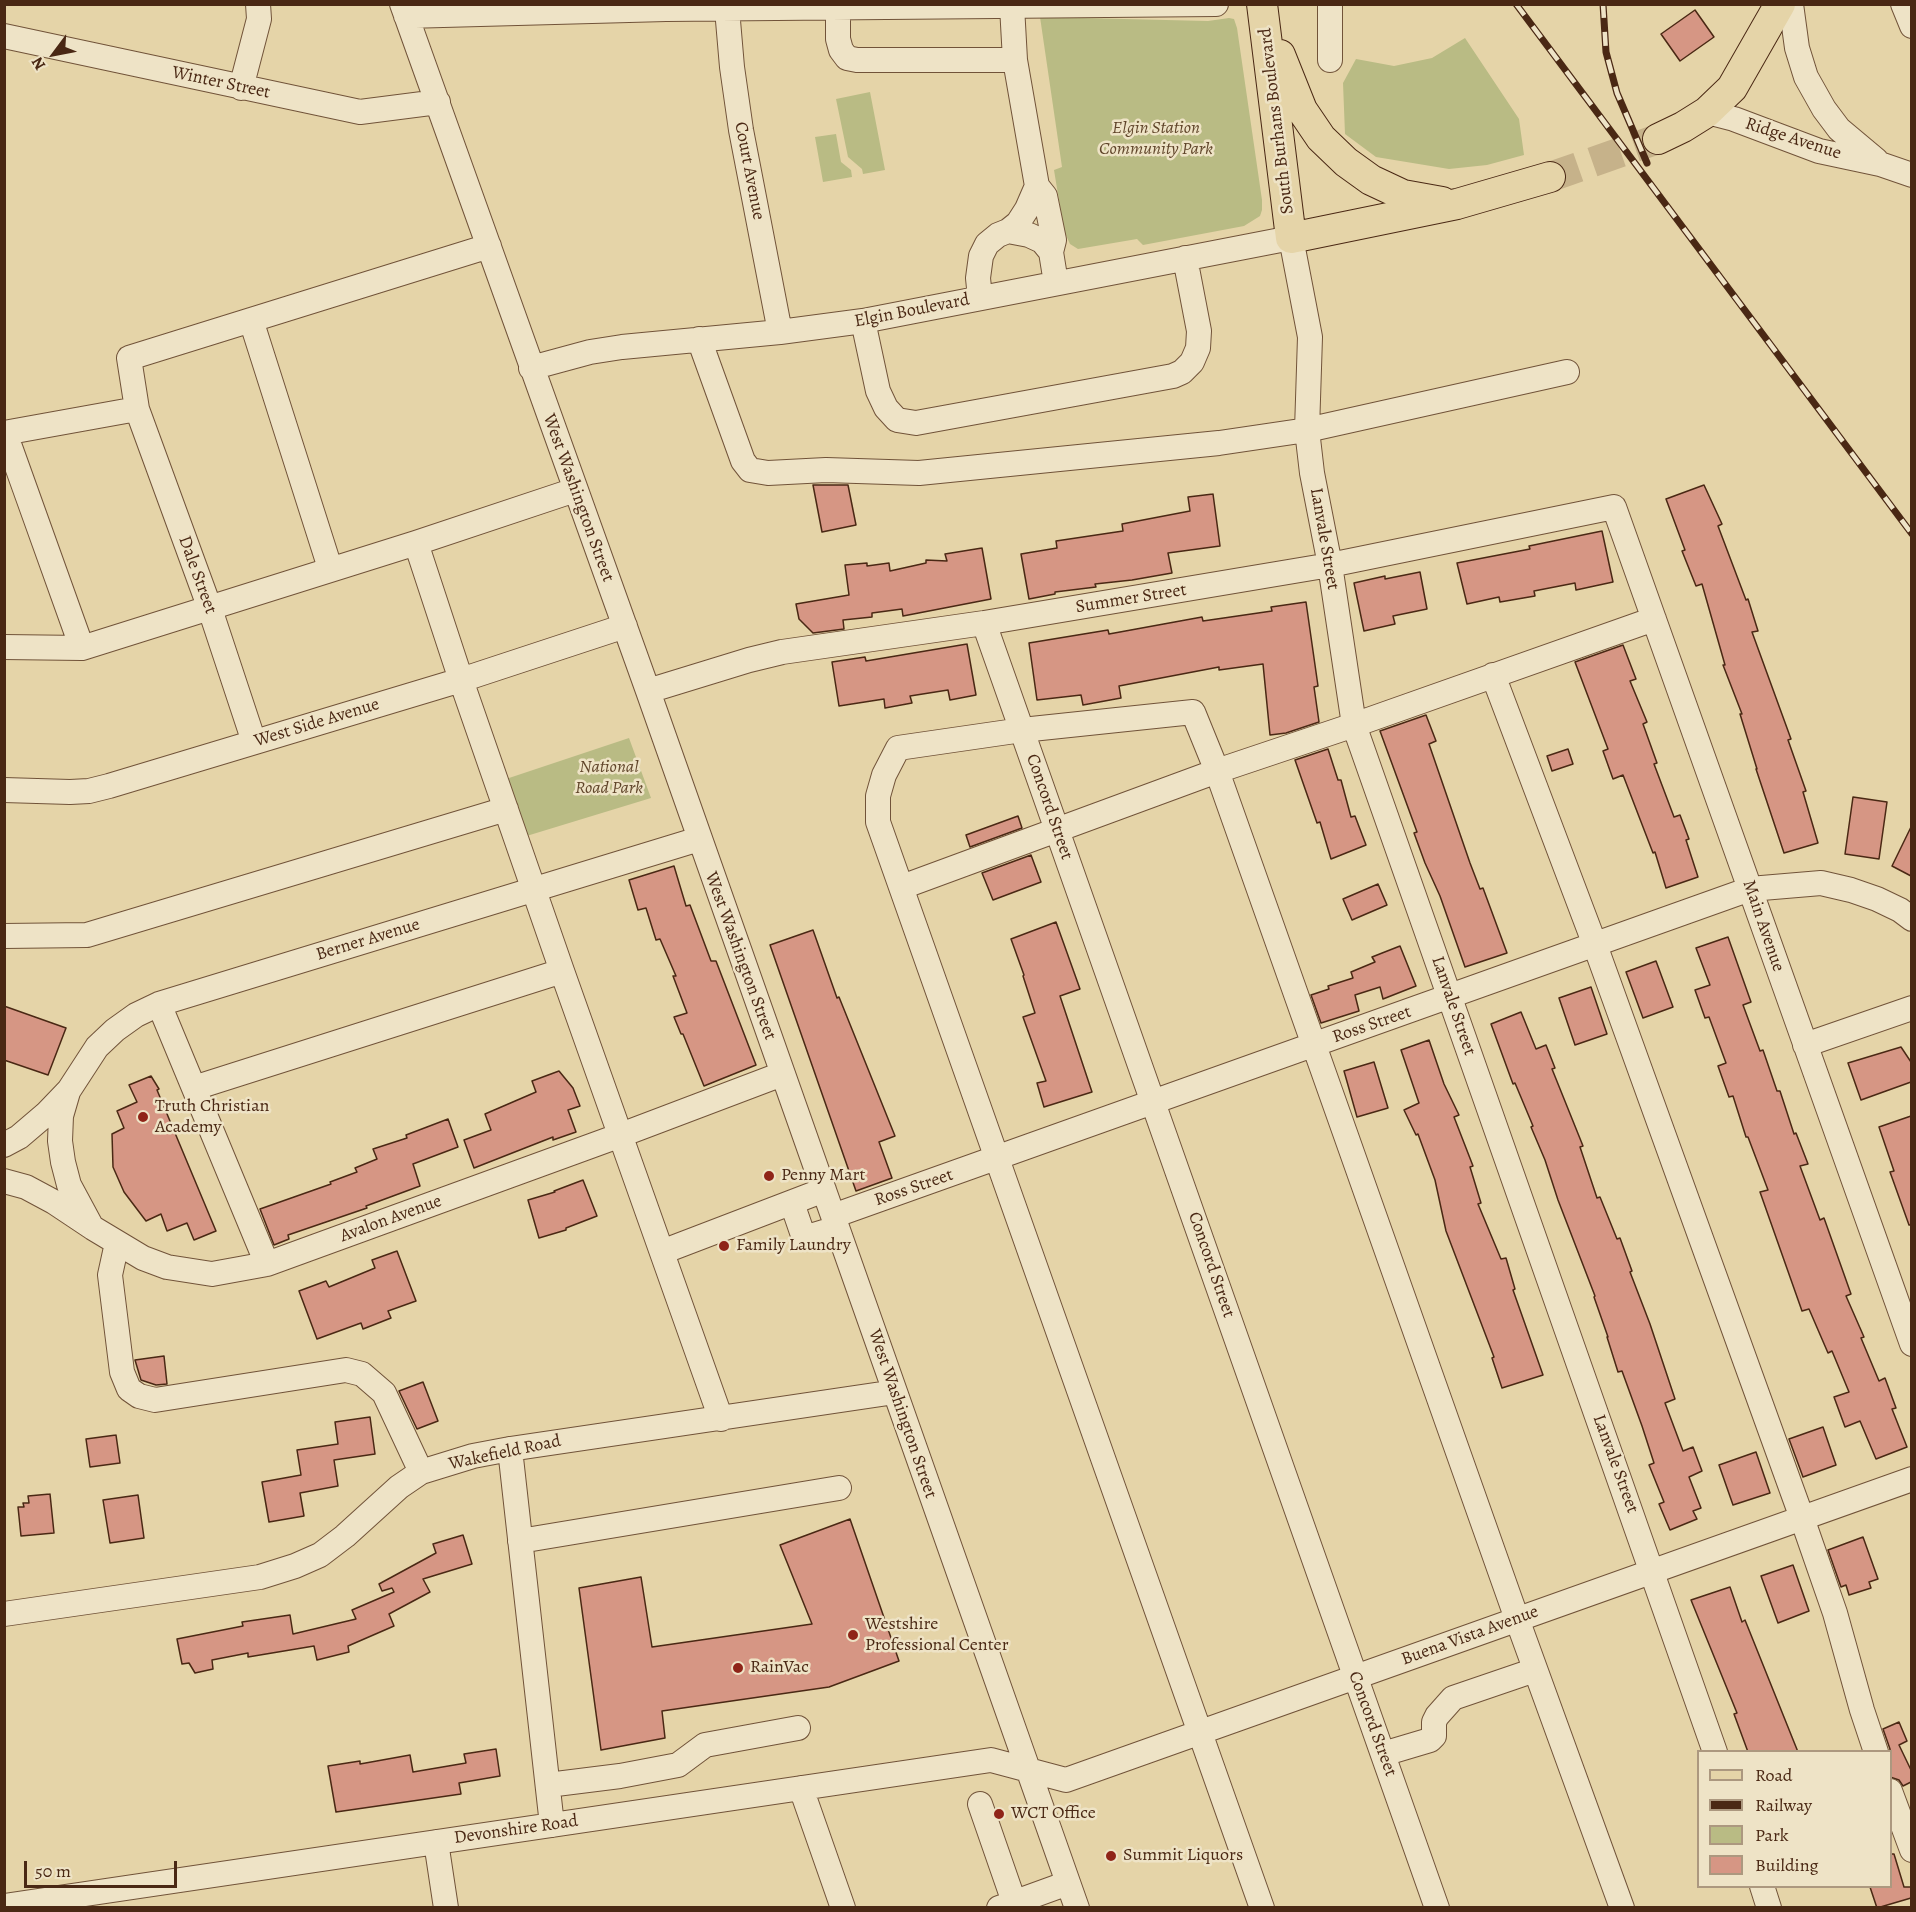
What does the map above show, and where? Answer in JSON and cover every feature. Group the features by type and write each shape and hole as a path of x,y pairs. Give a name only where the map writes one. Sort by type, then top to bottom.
{"main road":[{"path":"1262,4 1288,78 1302,110 1321,138 1346,162 1371,180 1403,195 1457,204"},
{"name":"South Burhans Boulevard","path":"1262,4 1291,238"},
{"path":"1658,139 1707,112 1732,88 1780,4"},
{"path":"1291,238 1457,204 1550,177"}],"street":[{"path":"241,88 259,19 258,4"},
{"path":"404,10 1216,4"},
{"path":"1330,4 1330,60"},
{"name":"Ridge Avenue","path":"1791,4 1797,48 1806,77 1824,109 1839,129 1881,164"},
{"path":"1903,4 1911,26"},
{"path":"1012,6 1015,60 1037,186 1045,196 1053,240 1051,252 1056,284"},
{"path":"837,8 838,39 841,50 847,58 857,60 1015,60"},
{"name":"Court Avenue","path":"727,9 741,130 780,332"},
{"name":"West Washington Street","path":"404,10 648,691 1077,1908"},
{"name":"Winter Street","path":"4,36 360,112 438,102"},
{"name":"Ridge Avenue","path":"1707,112 1734,119 1819,151 1881,164 1911,174"},
{"path":"980,298 978,278 981,256 987,243 1018,223 1037,186"},
{"path":"1008,231 1029,235 1042,241 1051,252"},
{"name":"Elgin Boulevard","path":"531,368 590,352 863,321 1291,238"},
{"name":"Lanvale Street","path":"1291,238 1310,337 1307,430 1312,473 1330,565 1354,725 1714,1750"},
{"path":"330,568 251,320 489,246"},
{"path":"863,321 878,391 886,408 897,420 916,423 1173,376 1182,372 1192,362 1198,348 1199,331 1185,258"},
{"name":"Dale Street","path":"251,320 129,358 137,409 209,606 254,742"},
{"path":"699,339 744,461 750,470 768,473 826,470 919,473 1219,443 1307,430 1567,372"},
{"path":"82,648 5,433 137,409"},
{"path":"4,647 82,648 209,606 416,543 575,490"},
{"name":"Summer Street","path":"648,691 782,652 984,623 1330,565 1614,507"},
{"name":"Main Avenue","path":"1614,507 1911,1344"},
{"path":"416,543 562,971 721,1419"},
{"path":"902,887 1217,771 1654,619"},
{"name":"Concord Street","path":"984,623 1437,1908"},
{"name":"West Side Avenue","path":"4,790 89,791 461,680 624,626"},
{"path":"1493,675 1595,945 1802,1518 1835,1613 1875,1750"},
{"path":"1262,1908 878,822 878,796 884,775 898,748 1022,730 1193,712 1217,771 1516,1619 1622,1908"},
{"path":"4,936 87,935 506,809"},
{"name":"Berner Avenue","path":"4,1145 19,1137 46,1114 69,1090 97,1047 115,1030 136,1015 159,1004 699,839"},
{"name":"Ross Street","path":"792,1203 804,1238 835,1222 997,1158 1750,889 1821,883 1877,899 1900,910 1911,919"},
{"path":"194,1088 562,971"},
{"path":"159,1004 267,1264"},
{"path":"1805,1045 1911,1008"},
{"name":"Avalon Avenue","path":"4,1180 26,1187 45,1197 143,1258 167,1267 212,1274 267,1264 783,1074"},
{"name":"Berner Avenue","path":"69,1090 61,1116 60,1141 63,1162 69,1185 93,1228"},
{"path":"31,1125 63,1162"},
{"path":"662,1252 824,1190"},
{"path":"117,1243 110,1275 122,1372 129,1389 139,1396 155,1400 346,1370 362,1374 384,1393 421,1473"},
{"name":"Wakefield Road","path":"4,1614 260,1577 295,1566 320,1555 345,1536 399,1487 421,1473 473,1456 895,1392"},
{"path":"510,1449 552,1825"},
{"name":"Buena Vista Avenue","path":"1027,1770 1066,1780 1911,1479"},
{"path":"520,1541 838,1488"},
{"path":"1383,1754 1430,1740 1434,1736 1434,1722 1437,1716 1453,1698 1535,1670"},
{"path":"548,1785 620,1776 678,1765 705,1745 798,1728"},
{"name":"Devonshire Road","path":"4,1906 991,1761 1027,1770"},
{"path":"801,1788 843,1908"},
{"path":"1892,1797 1911,1850"},
{"path":"980,1804 1007,1905 1068,1883"},
{"path":"436,1842 446,1908"},
{"path":"1762,1888 1769,1908"}],"green space":[{"name":"Elgin Station Community Park","path":"1040,17 1208,21 1234,19 1262,200 1260,216 1244,226 1143,245 1137,239 1078,249 1070,244 1064,231 1054,170 1062,167"},
{"path":"1465,38 1519,119 1524,155 1487,165 1449,169 1376,157 1345,134 1343,83 1356,59 1394,66 1432,58"},
{"path":"870,92 885,170 863,174 862,169 848,157 836,99"},
{"path":"836,134 841,162 851,170 852,177 823,182 815,137"},
{"name":"National Road Park","path":"629,738 651,798 520,838 500,781"}],"building":[{"path":"1695,10 1714,37 1680,61 1661,34"},
{"path":"813,485 848,485 856,525 822,532"},
{"path":"1704,485 1722,524 1718,526 1746,600 1748,599 1758,631 1752,632 1791,739 1788,740 1806,791 1803,792 1818,843 1784,853 1756,769 1740,714 1742,714 1723,665 1725,665 1702,584 1696,586 1682,551 1685,550 1666,499"},
{"path":"1213,494 1220,546 1168,553 1172,573 1095,584 1096,587 1055,592 1055,594 1029,599 1021,554 1057,548 1056,541 1123,531 1122,524 1190,511 1188,497"},
{"path":"1602,531 1613,582 1576,590 1575,583 1534,591 1535,596 1500,602 1499,597 1467,604 1457,563 1530,549 1529,546"},
{"path":"982,548 991,599 903,616 902,609 872,613 872,617 843,620 844,629 813,633 799,619 796,604 849,595 845,565 867,563 867,566 889,563 890,571 926,563 926,560 947,561 945,554"},
{"path":"1420,572 1427,609 1393,616 1395,624 1364,631 1354,583 1385,576 1385,579"},
{"path":"1306,602 1318,686 1314,687 1319,722 1286,733 1270,735 1263,664 1219,670 1219,667 1119,686 1121,698 1083,705 1081,695 1037,700 1029,643 1108,630 1109,634 1202,617 1203,621 1272,611 1271,607"},
{"path":"967,644 976,695 950,700 948,690 910,696 912,703 885,708 884,699 839,706 832,662 865,657 866,661"},
{"path":"1623,645 1636,679 1630,681 1647,722 1643,724 1657,763 1654,764 1674,817 1680,815 1689,839 1686,840 1698,877 1666,888 1655,852 1653,853 1623,775 1613,779 1603,751 1608,749 1575,662"},
{"path":"1426,715 1436,741 1429,744 1470,863 1480,889 1483,888 1507,953 1465,967 1440,896 1414,833 1417,832 1380,731"},
{"path":"1328,749 1338,780 1341,780 1351,817 1355,816 1366,845 1331,859 1320,822 1317,823 1295,760"},
{"path":"1568,749 1573,764 1552,771 1547,756"},
{"path":"1853,797 1887,802 1879,859 1845,854"},
{"path":"1018,816 1022,828 970,847 966,835"},
{"path":"1911,827 1911,876 1892,866"},
{"path":"1031,855 1041,882 993,900 982,873"},
{"path":"674,866 686,906 690,905 711,961 716,961 756,1065 704,1086 674,1017 687,1013 673,976 676,976 660,939 656,940 646,908 638,910 629,880"},
{"path":"1378,884 1387,905 1352,920 1343,899"},
{"path":"1056,922 1080,989 1060,996 1092,1092 1044,1107 1037,1083 1046,1081 1023,1017 1035,1013 1011,939"},
{"path":"813,930 837,998 839,997 895,1136 879,1142 892,1178 856,1191 770,945"},
{"path":"1728,937 1751,1002 1743,1005 1808,1164 1800,1166 1820,1220 1824,1218 1851,1294 1846,1296 1864,1337 1861,1338 1879,1381 1885,1378 1896,1408 1892,1409 1907,1447 1876,1459 1860,1421 1845,1427 1834,1397 1849,1392 1832,1351 1828,1353 1809,1309 1802,1311 1760,1192 1768,1190 1748,1137 1746,1137 1733,1096 1729,1097 1718,1066 1726,1063 1709,1017 1705,1018 1695,990 1710,985 1696,948"},
{"path":"1400,946 1416,986 1383,999 1380,987 1355,995 1359,1011 1321,1023 1311,995 1329,989 1328,986 1353,978 1351,972 1375,962 1372,957"},
{"path":"1656,961 1673,1007 1643,1018 1626,972"},
{"path":"1591,987 1607,1034 1575,1045 1559,998"},
{"path":"4,1006 66,1028 48,1075 4,1060"},
{"path":"1521,1012 1536,1049 1546,1045 1555,1068 1552,1069 1583,1146 1580,1147 1597,1198 1600,1197 1617,1239 1620,1238 1675,1399 1665,1403 1683,1451 1693,1447 1702,1471 1689,1477 1701,1508 1693,1511 1697,1519 1670,1530 1659,1504 1664,1502 1649,1465 1654,1463 1642,1426 1622,1371 1618,1372 1595,1296 1531,1127 1533,1126 1515,1083 1513,1084 1491,1024"},
{"path":"1429,1040 1444,1084 1459,1115 1454,1117 1473,1166 1470,1167 1481,1203 1478,1204 1501,1259 1506,1258 1515,1289 1513,1290 1543,1375 1502,1388 1492,1358 1494,1357 1446,1231 1435,1180 1418,1134 1416,1135 1404,1110 1419,1103 1401,1050"},
{"path":"1901,1047 1911,1062 1911,1082 1861,1100 1848,1063"},
{"path":"1374,1062 1388,1108 1357,1117 1344,1071"},
{"path":"559,1071 573,1088 580,1106 568,1110 576,1132 553,1140 553,1137 474,1168 464,1140 491,1130 485,1114 536,1092 532,1081"},
{"path":"151,1076 159,1089 157,1090 216,1231 194,1240 187,1223 167,1231 161,1214 146,1221 124,1192 113,1167 112,1134 124,1128 117,1111 137,1102 129,1085"},
{"path":"1911,1116 1911,1225 1909,1225 1890,1172 1894,1171 1879,1127"},
{"path":"448,1119 458,1147 413,1164 420,1186 366,1206 367,1208 288,1235 289,1239 274,1245 260,1209 331,1184 330,1182 357,1172 355,1168 377,1159 373,1149 407,1138 406,1135"},
{"path":"583,1180 597,1216 566,1228 566,1230 539,1238 528,1200"},
{"path":"397,1251 416,1301 388,1311 391,1318 363,1329 361,1323 317,1339 299,1291 326,1281 329,1287 375,1268 372,1260"},
{"path":"164,1356 167,1384 156,1385 141,1380 135,1360"},
{"path":"423,1382 438,1421 417,1429 399,1391"},
{"path":"370,1417 375,1454 334,1460 338,1486 300,1493 304,1516 269,1522 262,1482 301,1475 297,1450 338,1444 335,1422"},
{"path":"1823,1427 1836,1465 1803,1477 1789,1439"},
{"path":"116,1435 120,1463 90,1467 86,1439"},
{"path":"1756,1452 1770,1493 1733,1505 1719,1465"},
{"path":"50,1494 54,1533 21,1536 18,1507 24,1507 23,1503 29,1503 28,1496"},
{"path":"138,1495 144,1538 110,1543 103,1500"},
{"name":"Westshire Professional Center","path":"850,1519 899,1661 829,1687 662,1711 665,1738 601,1750 579,1588 641,1577 652,1647 812,1624 780,1545"},
{"path":"463,1535 472,1564 423,1579 430,1592 389,1614 394,1626 348,1646 349,1652 317,1660 314,1646 248,1657 248,1653 212,1660 213,1669 195,1673 189,1663 182,1664 177,1639 243,1626 242,1622 290,1615 293,1634 356,1619 352,1610 394,1592 392,1588 382,1591 379,1584 436,1553 433,1544"},
{"path":"1863,1537 1878,1579 1869,1582 1871,1588 1849,1595 1846,1585 1841,1587 1828,1550"},
{"path":"1793,1565 1809,1611 1778,1623 1761,1576"},
{"path":"1730,1587 1742,1622 1745,1620 1797,1750 1747,1750 1734,1714 1737,1713 1691,1600"},
{"path":"1899,1722 1907,1741 1899,1745 1911,1770 1911,1782 1903,1786 1899,1780 1892,1778 1892,1750 1890,1750 1883,1729"},
{"path":"496,1749 500,1776 459,1783 461,1794 336,1812 328,1766 360,1761 360,1764 410,1755 413,1772 466,1763 464,1754"},
{"path":"1892,1854 1894,1854 1904,1887 1911,1887 1911,1898 1877,1908 1870,1888 1892,1888"}],"tunnel":[{"path":"1550,177 1658,139"}],"railway":[{"path":"1516,4 1912,534"},
{"path":"1603,4 1606,52 1617,93 1647,163"}],"place":[{"name":"Truth Christian Academy","path":"143,1117"},
{"name":"Penny Mart","path":"769,1176"},
{"name":"Family Laundry","path":"724,1246"},
{"name":"Westshire Professional Center","path":"853,1635"},
{"name":"RainVac","path":"738,1668"},
{"name":"WCT Office","path":"999,1814"},
{"name":"Summit Liquors","path":"1111,1856"}]}
